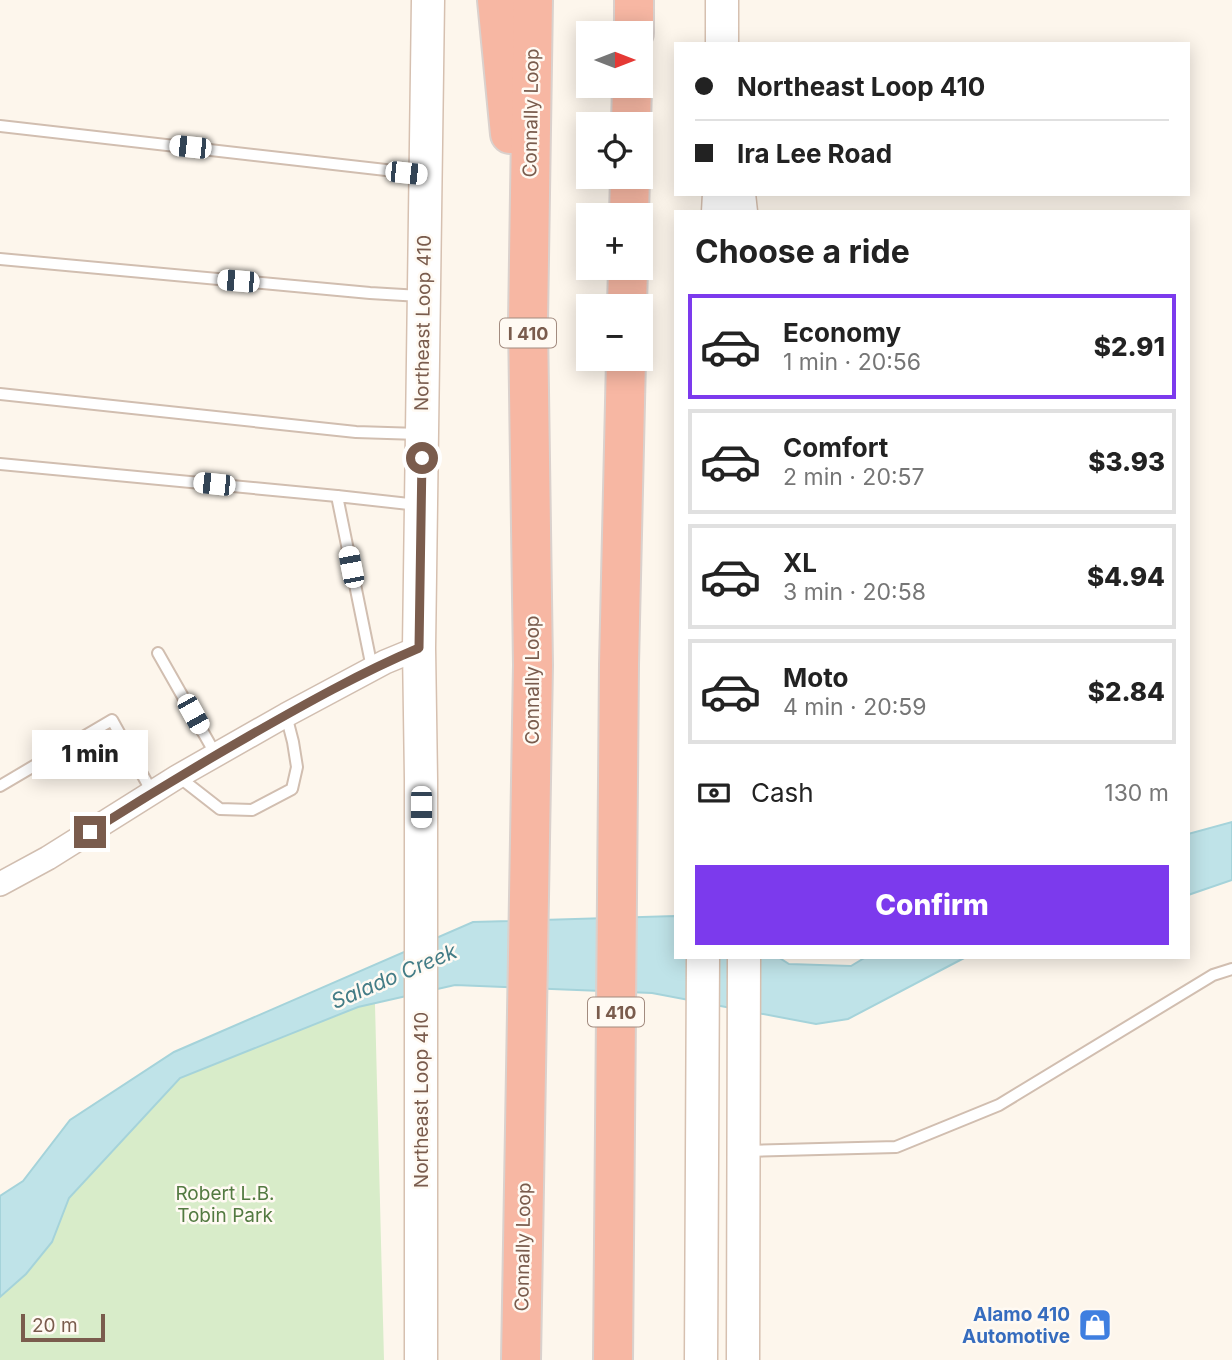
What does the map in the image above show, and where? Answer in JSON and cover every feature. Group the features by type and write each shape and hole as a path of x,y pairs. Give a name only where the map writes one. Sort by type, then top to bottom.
{"highway":[{"path":"497,0 527,323"},
{"name":"Connally Loop","path":"521,1360 533,665 527,323 533,0"},
{"path":"634,0 634,21"},
{"name":"I 410","path":"613,1360 619,665 626,371"}],"main road":[{"name":"Northeast Loop 410","path":"421,1360 419,648 428,0"},
{"path":"722,0 722,42"},
{"path":"701,1353 703,959"},
{"path":"743,1360 744,959"}],"street":[{"path":"0,884 286,715 372,669 419,648"}],"lane":[{"path":"0,125 425,175"},
{"path":"0,259 423,296"},
{"path":"0,394 356,432 422,435"},
{"path":"0,464 421,506"},
{"path":"337,496 372,669"},
{"path":"159,653 216,755"},
{"path":"179,777 220,810 252,810 292,789 296,767 286,715"},
{"path":"0,786 112,720 152,792"},
{"path":"743,1151 896,1147 999,1105 1213,975 1232,969"}],"green space":[{"name":"Robert L.B. Tobin Park","path":"374,965 384,1360 0,1360 0,1196 23,1181 70,1120 174,1052"}],"water":[{"path":"1232,822 1232,880 1190,894 1190,833"},
{"name":"Salado Creek","path":"674,916 674,959 781,959 789,964 851,966 863,959 962,959 848,1019 816,1024 652,993 455,985 358,1007 180,1078 69,1198 52,1242 26,1274 0,1297 0,1196 23,1181 70,1120 174,1052 473,922"}],"place":[{"name":"Alamo 410 Automotive","path":"1095,1325"}],"route":[{"path":"90,832 177,777 303,705 419,648 422,458"}]}
